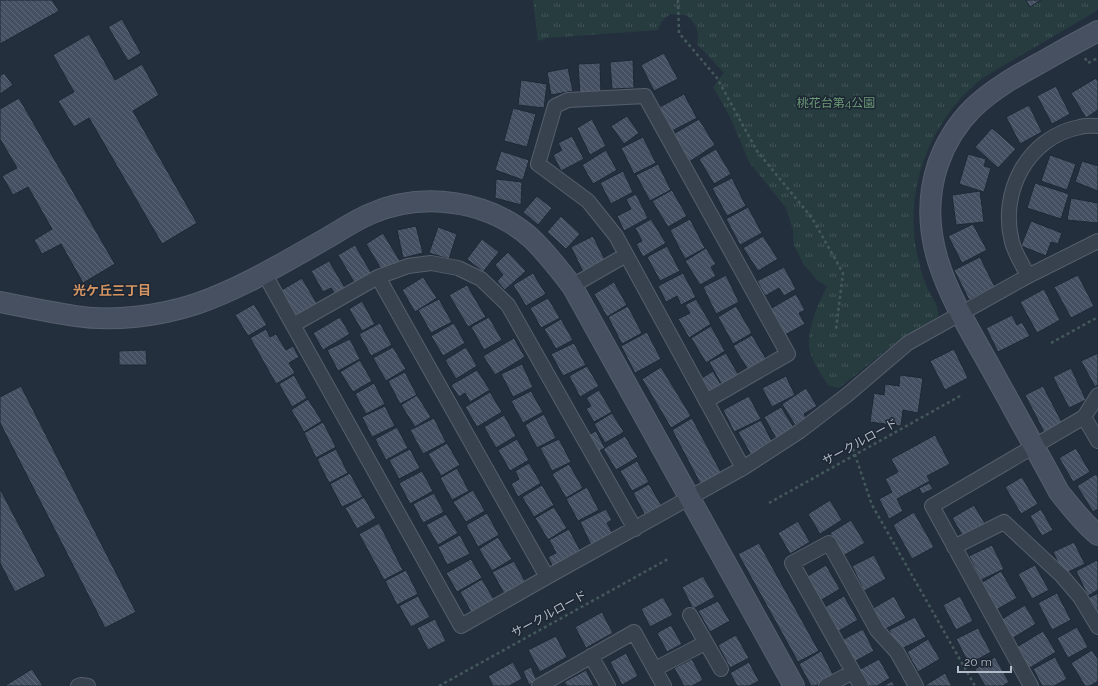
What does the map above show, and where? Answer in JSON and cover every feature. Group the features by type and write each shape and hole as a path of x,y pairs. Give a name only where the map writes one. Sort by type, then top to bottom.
{"street":[{"path":"1098,31 1004,83 987,95 961,121 945,146 935,174 932,187 930,216 933,247 942,276 960,314 1059,492 1072,509 1092,531 1098,535"},
{"path":"706,401 788,354 645,96 568,100 555,106 538,164 588,202 616,236 626,255 706,401 743,468"},
{"path":"1028,276 1012,243 1008,210 1012,190 1019,172 1030,156 1045,142 1061,132 1080,126 1098,126"},
{"path":"0,302 76,316 104,318 152,314 196,304 218,296 264,273 370,214 392,206 413,202 444,201 490,212 530,237 551,259 572,286 794,686"},
{"path":"264,273 461,626 743,468 812,422 847,395 908,343 1028,276 1098,241"},
{"path":"572,286 626,255"},
{"path":"293,325 378,277 408,266 431,263 458,268 482,279 508,305 635,529"},
{"path":"378,277 547,577"},
{"path":"1031,686 932,506 1084,418 1098,395"},
{"path":"1084,418 1098,441"},
{"path":"954,547 1004,522 1062,576 1080,597 1098,626"},
{"path":"861,686 792,563 829,543 877,630 897,652 916,686"},
{"path":"690,615 720,669"},
{"path":"543,685 634,632 664,686"},
{"path":"655,669 705,643"},
{"path":"592,656 608,686"},
{"path":"826,686 853,672"},
{"path":"78,686 88,686"}],"path":[{"path":"678,0 679,33 717,78 757,151 812,218 843,272 836,329"},
{"path":"1083,54 1088,63 1098,58"},
{"path":"1052,343 1098,317"},
{"name":"サークルロード","path":"769,503 960,396"},
{"path":"851,443 872,505 976,686"},
{"name":"サークルロード","path":"440,686 668,559"}],"green space":[{"name":"桃花台第4公園","path":"533,0 1098,0 1098,10 984,77 965,94 949,113 935,135 925,158 918,182 914,207 914,232 918,258 926,284 938,309 938,317 903,337 839,388 829,386 813,361 809,345 812,322 827,286 818,281 804,265 794,245 793,230 786,208 749,162 731,119 713,87 724,73 697,44 698,35 695,24 686,15 670,14 662,21 658,30 547,38 538,41"}],"building":[{"path":"0,0 52,0 59,11 0,44"},
{"path":"1026,0 1041,0 1030,7"},
{"path":"122,19 141,53 128,61 108,27"},
{"path":"89,34 115,80 142,64 159,95 133,111 197,223 162,244 89,118 74,127 58,101 74,92 53,55"},
{"path":"664,53 678,79 654,91 641,65"},
{"path":"633,60 634,88 612,89 610,62"},
{"path":"600,63 601,94 580,95 578,64"},
{"path":"568,68 573,91 551,95 547,72"},
{"path":"4,73 13,85 0,94 0,76"},
{"path":"1096,78 1098,81 1098,110 1086,118 1071,93"},
{"path":"521,80 547,84 544,108 518,105"},
{"path":"1056,86 1070,114 1052,124 1037,96"},
{"path":"684,94 697,118 670,132 658,108"},
{"path":"19,98 115,264 83,283 61,244 42,254 34,240 52,229 28,187 13,195 2,176 17,168 0,139 0,109"},
{"path":"1029,105 1042,132 1020,144 1006,117"},
{"path":"513,108 536,114 527,147 504,141"},
{"path":"627,116 639,133 624,144 611,126"},
{"path":"592,119 606,146 590,155 577,128"},
{"path":"699,119 715,145 686,164 670,136"},
{"path":"992,128 1016,149 998,168 975,147"},
{"path":"572,136 584,159 561,171 553,155 562,150 558,143"},
{"path":"643,137 656,163 634,174 621,148"},
{"path":"716,149 731,174 714,184 699,159"},
{"path":"606,150 617,170 593,184 582,165"},
{"path":"501,151 529,160 523,180 495,170"},
{"path":"968,154 986,159 984,166 991,168 984,192 959,184"},
{"path":"1050,155 1076,164 1067,190 1041,181"},
{"path":"1082,161 1098,166 1098,191 1075,182"},
{"path":"658,164 671,190 650,201 636,175"},
{"path":"623,171 633,192 611,204 600,183"},
{"path":"732,178 746,206 727,216 712,188"},
{"path":"496,179 522,182 521,205 495,198"},
{"path":"1035,183 1069,194 1061,219 1027,208"},
{"path":"672,190 687,216 668,227 652,201"},
{"path":"980,191 984,222 956,225 952,195"},
{"path":"636,194 648,218 624,231 617,216 631,209 626,199"},
{"path":"537,196 552,208 538,225 523,212"},
{"path":"1071,198 1098,203 1098,223 1067,220"},
{"path":"748,207 762,233 740,245 726,219"},
{"path":"561,216 580,234 566,249 547,232"},
{"path":"651,219 666,243 643,257 636,244 642,241 635,228"},
{"path":"690,219 705,248 685,259 670,230"},
{"path":"1031,221 1062,233 1058,244 1051,242 1046,256 1021,246"},
{"path":"973,224 987,250 962,263 948,236"},
{"path":"416,226 423,253 403,258 397,230"},
{"path":"438,227 457,234 449,259 429,253"},
{"path":"383,233 400,261 383,272 366,244"},
{"path":"593,236 605,260 583,272 571,247"},
{"path":"763,236 778,259 758,271 743,248"},
{"path":"482,239 499,252 483,272 467,259"},
{"path":"355,245 372,274 355,284 338,255"},
{"path":"667,246 680,271 660,281 647,257"},
{"path":"706,248 716,264 711,267 716,276 700,285 685,261"},
{"path":"508,252 526,271 505,290 497,281 503,275 495,265"},
{"path":"980,257 995,287 969,300 954,270"},
{"path":"329,261 347,291 337,297 331,288 323,292 311,271"},
{"path":"784,267 796,289 784,296 779,288 765,296 757,281"},
{"path":"533,273 546,294 526,306 513,285"},
{"path":"683,273 696,297 681,305 677,296 666,302 658,286"},
{"path":"726,275 739,302 716,314 703,287"},
{"path":"1078,275 1094,306 1071,318 1054,287"},
{"path":"423,277 437,298 415,312 402,290"},
{"path":"302,278 319,307 297,320 280,291"},
{"path":"614,282 627,305 607,317 594,294"},
{"path":"467,285 486,317 468,327 449,295"},
{"path":"1044,289 1060,320 1037,333 1020,302"},
{"path":"796,294 805,310 799,313 805,324 785,335 770,309"},
{"path":"548,298 560,318 541,328 530,308"},
{"path":"439,299 452,322 431,333 418,310"},
{"path":"696,299 711,324 689,338 678,319 690,313 685,305"},
{"path":"362,301 375,324 362,331 349,309"},
{"path":"254,304 267,325 248,336 235,315"},
{"path":"628,306 642,333 622,344 608,317"},
{"path":"736,306 752,333 733,344 718,317"},
{"path":"1012,315 1017,325 1022,322 1030,336 998,352 986,328"},
{"path":"340,317 350,334 323,350 313,333"},
{"path":"489,317 502,340 484,350 471,327"},
{"path":"561,319 573,340 556,349 544,329"},
{"path":"380,323 392,345 371,356 359,334"},
{"path":"454,323 465,343 443,356 431,336"},
{"path":"711,326 725,351 706,363 691,338"},
{"path":"266,329 270,337 276,334 286,350 293,346 299,357 289,363 295,373 276,384 250,338"},
{"path":"647,332 661,359 635,373 621,346"},
{"path":"752,335 768,362 750,373 733,346"},
{"path":"514,338 525,357 495,375 483,356"},
{"path":"350,339 360,359 338,371 327,350"},
{"path":"574,343 586,365 563,376 551,354"},
{"path":"393,347 406,369 386,381 373,358"},
{"path":"466,347 477,366 456,379 445,360"},
{"path":"954,349 968,378 945,390 930,361"},
{"path":"146,350 147,365 119,365 119,351"},
{"path":"726,353 741,379 724,389 709,362"},
{"path":"1098,353 1098,385 1095,387 1081,361"},
{"path":"360,360 372,381 353,392 340,372"},
{"path":"522,364 533,387 513,397 501,374"},
{"path":"587,366 599,386 580,397 569,376"},
{"path":"661,367 691,416 671,428 642,379"},
{"path":"1071,368 1086,400 1069,408 1053,377"},
{"path":"477,370 490,390 470,402 465,393 459,397 451,385"},
{"path":"713,371 724,390 711,397 700,379"},
{"path":"405,372 417,395 400,404 388,381"},
{"path":"294,375 307,398 292,407 279,384"},
{"path":"900,375 923,378 918,413 903,410 901,426 870,422 874,393 884,395 885,384 899,386"},
{"path":"786,376 795,395 772,407 762,388"},
{"path":"374,383 385,404 366,414 355,394"},
{"path":"21,386 136,612 105,628 0,423 0,397"},
{"path":"1043,386 1063,424 1045,434 1025,395"},
{"path":"806,388 817,406 804,414 806,418 795,425 782,404"},
{"path":"599,390 612,412 594,422 586,409 591,406 586,398"},
{"path":"531,391 543,412 523,423 511,401"},
{"path":"490,392 502,412 477,427 465,407"},
{"path":"417,395 431,417 415,427 401,405"},
{"path":"749,396 761,419 734,432 723,410"},
{"path":"308,399 322,421 304,432 291,410"},
{"path":"385,406 395,426 372,437 362,417"},
{"path":"781,407 796,431 778,442 764,417"},
{"path":"612,413 624,432 605,443 594,424"},
{"path":"544,414 556,438 537,448 525,425"},
{"path":"504,415 516,436 496,448 484,427"},
{"path":"434,418 446,442 423,454 410,430"},
{"path":"692,418 722,474 701,485 672,430"},
{"path":"761,420 773,443 751,455 738,432"},
{"path":"323,422 336,447 316,458 304,433"},
{"path":"397,427 408,448 386,460 375,439"},
{"path":"596,431 605,448 596,453 586,436"},
{"path":"935,435 950,464 927,476 930,481 897,499 903,511 889,519 879,499 892,492 885,479 898,472 891,459"},
{"path":"625,436 638,457 616,470 603,449"},
{"path":"517,439 529,460 510,471 498,450"},
{"path":"559,439 571,462 552,471 540,448"},
{"path":"447,443 460,465 441,476 428,454"},
{"path":"1076,448 1090,472 1073,482 1059,458"},
{"path":"336,449 348,473 329,483 317,459"},
{"path":"410,449 420,468 399,479 389,460"},
{"path":"637,461 649,482 632,491 620,471"},
{"path":"529,463 541,483 518,497 511,484 519,479 515,471"},
{"path":"569,464 583,488 566,498 552,474"},
{"path":"457,468 469,491 452,500 440,478"},
{"path":"422,471 433,491 410,504 399,483"},
{"path":"350,473 363,497 342,507 330,484"},
{"path":"1096,474 1098,477 1098,509 1093,512 1077,486"},
{"path":"1022,477 1038,504 1021,514 1005,487"},
{"path":"929,483 933,489 922,494 919,488"},
{"path":"649,484 663,508 646,517 633,493"},
{"path":"542,485 554,505 534,517 522,497"},
{"path":"587,487 599,510 578,521 566,499"},
{"path":"0,489 46,576 15,592 0,563"},
{"path":"473,490 485,511 466,522 453,502"},
{"path":"434,493 444,512 423,523 413,504"},
{"path":"364,497 376,518 357,529 345,508"},
{"path":"830,500 842,520 820,534 808,514"},
{"path":"974,505 986,525 964,538 952,518"},
{"path":"554,507 567,528 548,540 535,518"},
{"path":"606,509 612,520 607,523 614,536 592,547 580,522"},
{"path":"1041,509 1053,530 1042,536 1030,516"},
{"path":"914,512 934,547 912,559 893,525"},
{"path":"487,513 499,535 478,547 466,525"},
{"path":"446,514 458,533 438,545 426,525"},
{"path":"851,520 865,543 843,556 830,533"},
{"path":"798,521 810,542 790,554 778,533"},
{"path":"379,523 403,570 384,580 359,534"},
{"path":"569,529 581,552 553,567 548,557 556,553 549,540"},
{"path":"460,535 470,554 447,565 438,547"},
{"path":"498,537 512,559 492,571 479,549"},
{"path":"1074,542 1085,564 1064,574 1053,552"},
{"path":"759,543 819,651 798,662 738,554"},
{"path":"992,545 1004,569 981,580 969,556"},
{"path":"874,555 886,579 864,591 852,566"},
{"path":"471,559 482,578 457,592 446,573"},
{"path":"1097,560 1098,590 1088,596 1076,571"},
{"path":"514,561 526,583 505,595 492,572"},
{"path":"826,565 840,589 820,601 806,577"},
{"path":"1035,565 1049,590 1032,599 1018,574"},
{"path":"406,570 418,594 397,605 385,581"},
{"path":"1001,571 1017,598 996,610 981,583"},
{"path":"703,576 715,597 693,609 682,587"},
{"path":"482,579 495,601 472,614 460,592"},
{"path":"1057,593 1071,620 1052,630 1038,603"},
{"path":"1098,593 1098,614 1088,598"},
{"path":"418,596 430,617 411,627 399,606"},
{"path":"844,596 858,620 837,632 823,608"},
{"path":"894,596 906,618 882,631 870,610"},
{"path":"960,596 973,621 956,630 943,605"},
{"path":"663,597 673,615 650,627 641,609"},
{"path":"718,601 730,621 710,632 698,611"},
{"path":"1025,605 1036,624 1013,638 1002,619"},
{"path":"602,612 613,633 586,648 575,627"},
{"path":"915,617 926,637 899,650 889,630"},
{"path":"435,619 446,641 428,650 417,628"},
{"path":"671,625 682,644 667,652 657,633"},
{"path":"1077,627 1088,647 1068,658 1057,638"},
{"path":"978,628 991,652 969,664 956,639"},
{"path":"863,629 874,651 852,663 840,641"},
{"path":"1043,631 1056,652 1028,669 1015,648"},
{"path":"736,635 749,658 730,668 718,645"},
{"path":"556,636 567,657 540,672 528,650"},
{"path":"928,639 940,659 918,672 907,652"},
{"path":"1092,650 1098,659 1098,681 1090,686 1085,686 1071,663"},
{"path":"821,651 834,676 815,686 811,686 799,664"},
{"path":"626,653 638,676 622,685 610,662"},
{"path":"995,657 1009,682 1003,686 985,686 975,669"},
{"path":"1055,657 1067,679 1054,686 1042,686 1033,669"},
{"path":"692,659 703,680 692,686 684,686 674,668"},
{"path":"879,659 890,678 877,686 866,686 857,671"},
{"path":"513,662 522,679 509,686 493,686 488,676"},
{"path":"749,662 759,681 749,686 737,686 730,673"},
{"path":"531,667 537,681 529,685 523,671"},
{"path":"32,669 43,686 6,685"},
{"path":"586,670 594,686 567,686 564,682"},
{"path":"945,673 952,686 924,686"},
{"path":"892,681 895,686 883,686"}],"district":[{"name":"光ケ丘三丁目","path":"112,290"}]}
